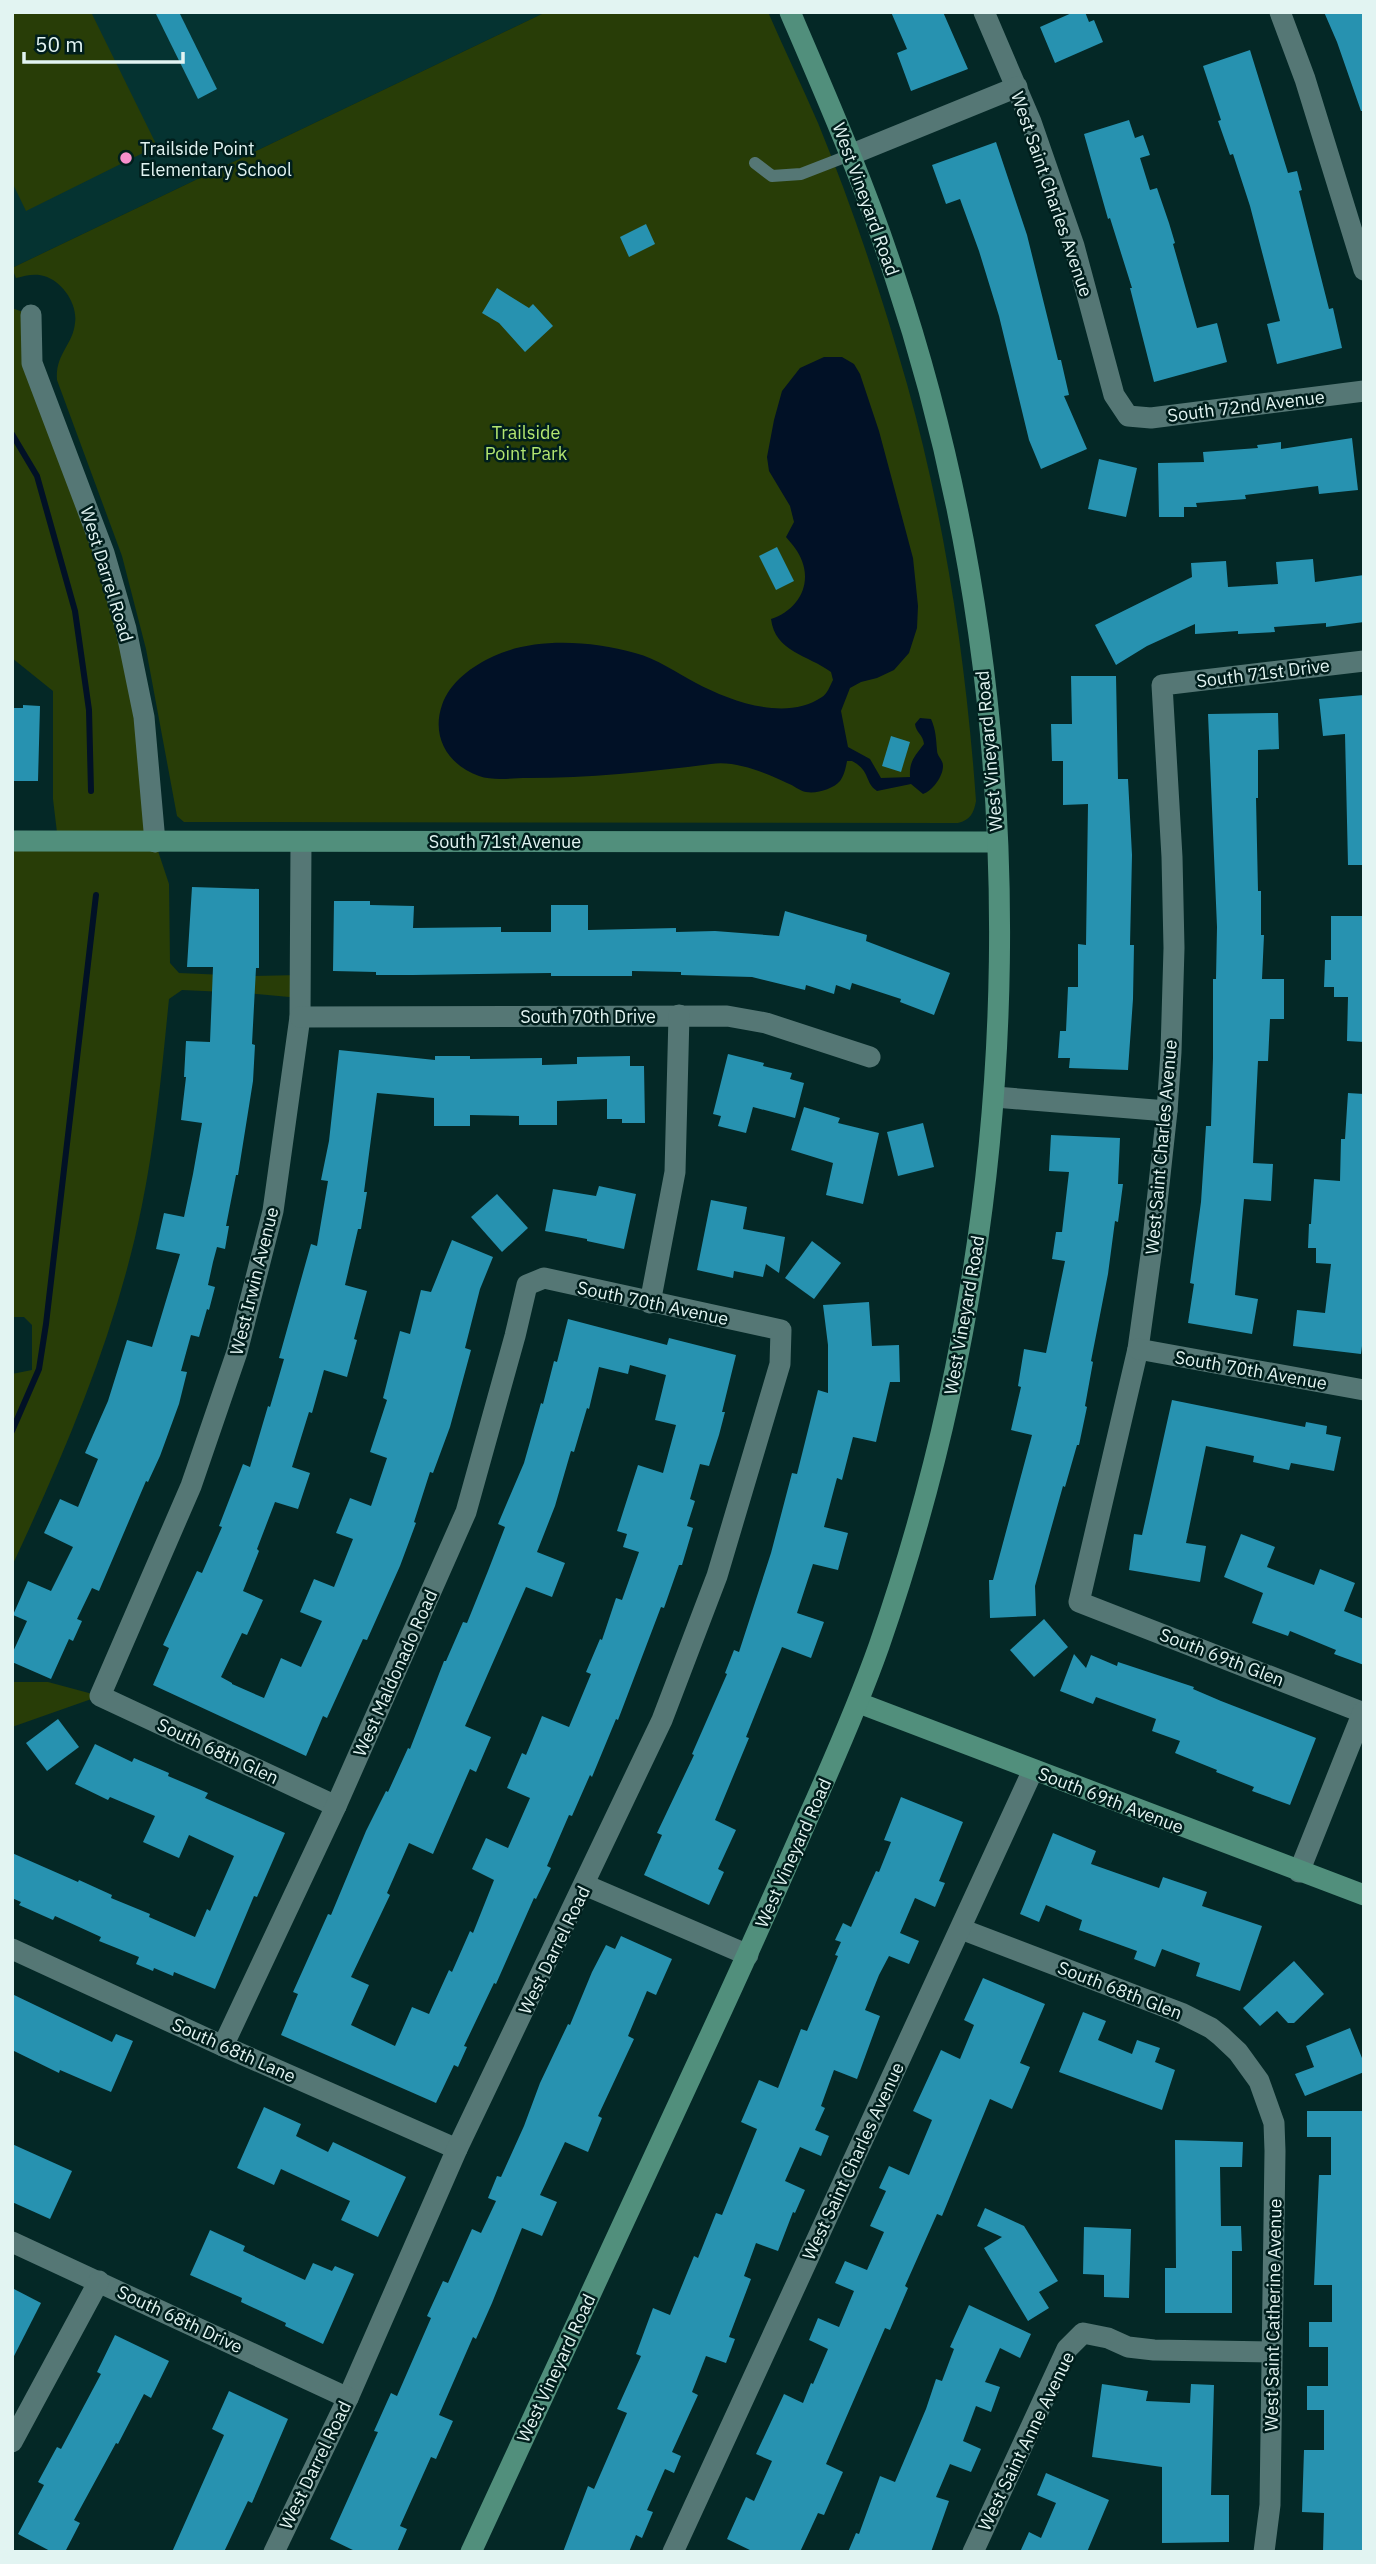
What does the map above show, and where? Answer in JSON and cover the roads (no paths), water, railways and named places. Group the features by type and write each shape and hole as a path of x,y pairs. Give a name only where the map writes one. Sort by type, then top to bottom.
{"street":[{"name":"West Vineyard Road","path":"471,2552 748,1955 859,1703 902,1574 952,1383 978,1239 995,1097 1000,959 997,842 990,734 981,655 966,558 949,475 895,276 850,155 790,12"},
{"name":"West Saint Charles Avenue","path":"984,12 1017,87 1074,246 1114,395 1128,416"},
{"path":"1280,12 1305,79 1364,270"},
{"path":"850,155 1017,87"},
{"name":"West Darrel Road","path":"31,315 32,363 104,553 126,629 144,717 155,842"},
{"name":"South 72nd Avenue","path":"1128,416 1152,418 1364,391"},
{"name":"South 71st Drive","path":"1162,685 1364,661"},
{"name":"West Saint Charles Avenue","path":"1079,1602 1138,1349 1167,1111 1174,948 1172,857 1162,685"},
{"name":"South 71st Avenue","path":"12,841 997,842"},
{"name":"West Irwin Avenue","path":"100,1696 191,1486 237,1352 273,1212 300,1017 302,842"},
{"path":"650,1303 675,1172 679,1015"},
{"name":"South 70th Drive","path":"300,1017 727,1016 766,1023 870,1057"},
{"path":"995,1097 1167,1111"},
{"name":"South 70th Avenue","path":"527,1285 544,1278 781,1330"},
{"name":"West Maldonado Road","path":"223,2046 337,1806 466,1512 527,1285"},
{"name":"West Darrel Road","path":"274,2552 348,2398 457,2150 662,1720 717,1576 780,1364 781,1330"},
{"name":"South 70th Avenue","path":"1138,1349 1364,1391"},
{"name":"South 69th Glen","path":"1079,1602 1363,1712"},
{"name":"South 68th Glen","path":"100,1696 337,1806"},
{"name":"South 69th Avenue","path":"859,1703 1364,1895"},
{"path":"1299,1872 1363,1712"},
{"name":"West Saint Charles Avenue","path":"673,2552 1033,1770"},
{"path":"585,1885 748,1955"},
{"name":"South 68th Glen","path":"961,1929 1181,2013 1211,2028 1238,2052 1259,2081"},
{"name":"South 68th Lane","path":"12,1949 457,2150"},
{"name":"West Saint Catherine Avenue","path":"1259,2081 1274,2123 1270,2505 1264,2552"},
{"name":"South 68th Drive","path":"12,2242 348,2398"},
{"path":"12,2442 99,2281"},
{"name":"West Saint Anne Avenue","path":"973,2552 1067,2350 1083,2333 1108,2338 1128,2347 1154,2350 1272,2353"}],"lane":[{"path":"755,163 772,176 801,174 850,155"}],"waterway":[{"path":"12,434 37,476 75,611 89,710 91,791"},
{"path":"12,1431 39,1369 96,895"}],"place":[{"name":"Trailside Point Elementary School","path":"126,158"}],"park label":[{"name":"Trailside Point Park","path":"526,442"}]}
